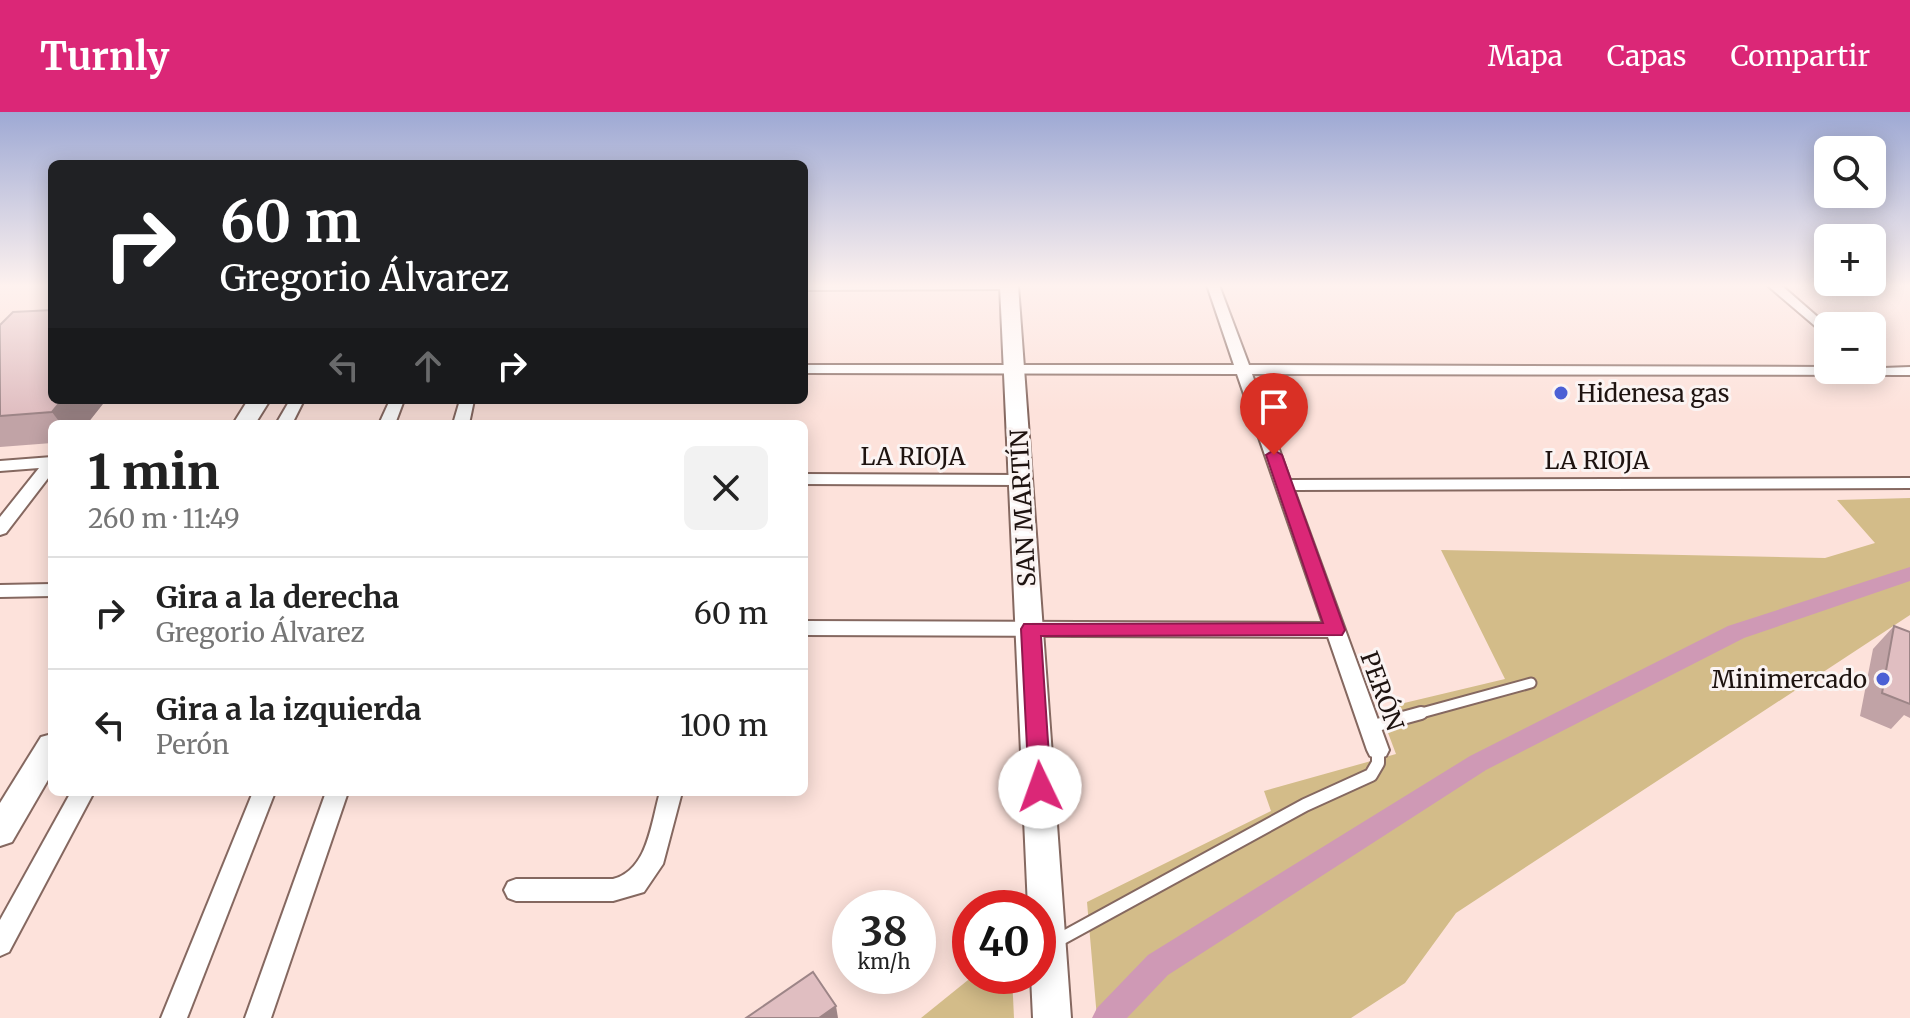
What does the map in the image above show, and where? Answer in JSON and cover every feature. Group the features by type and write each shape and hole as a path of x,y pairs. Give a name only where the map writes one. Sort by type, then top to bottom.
{"street":[{"name":"SAN MARTÍN","path":"1012,327 1047,890"},
{"name":"PERÓN","path":"1228,327 1378,750"},
{"path":"808,369 1814,370"},
{"path":"1886,370 1910,371"},
{"path":"0,466 48,462"},
{"path":"0,529 48,467"},
{"name":"LA RIOJA","path":"808,479 1021,480"},
{"name":"LA RIOJA","path":"1284,485 1910,483"},
{"path":"0,591 48,590"},
{"path":"808,628 1336,630"},
{"path":"0,832 12,793 48,751"},
{"path":"0,944 81,796"},
{"path":"174,1018 262,796"},
{"path":"258,1018 336,796"},
{"path":"516,890 613,890 636,884 651,864 670,796"},
{"name":"SAN MARTÍN","path":"1051,994 1052,1018"}],"lane":[{"path":"1370,727 1531,683"},
{"path":"1056,942 1305,805 1371,775 1378,763 1378,750"}],"shaded area":[{"path":"1910,498 1910,615 1456,913 1405,983 1351,1018 1097,1018 1087,902 1271,811 1264,791 1396,754 1379,709 1505,679 1441,550 1825,558 1875,543 1837,500"},
{"path":"952,993 1013,994 1014,1018 921,1018"}],"building":[{"path":"0,327 48,327 48,404 59,404 52,412 0,416"},
{"path":"1894,626 1910,632 1910,704 1882,693"},
{"path":"813,972 836,1006 819,1018 746,1018"}],"waterway":[{"path":"1107,1018 1158,965 1478,763 1736,632 1910,574"}],"place":[{"name":"Hidenesa gas","path":"1561,393"},
{"name":"Minimercado","path":"1883,679"}],"route":[{"path":"1040,787 1030,629 1336,630 1274,455"}]}
